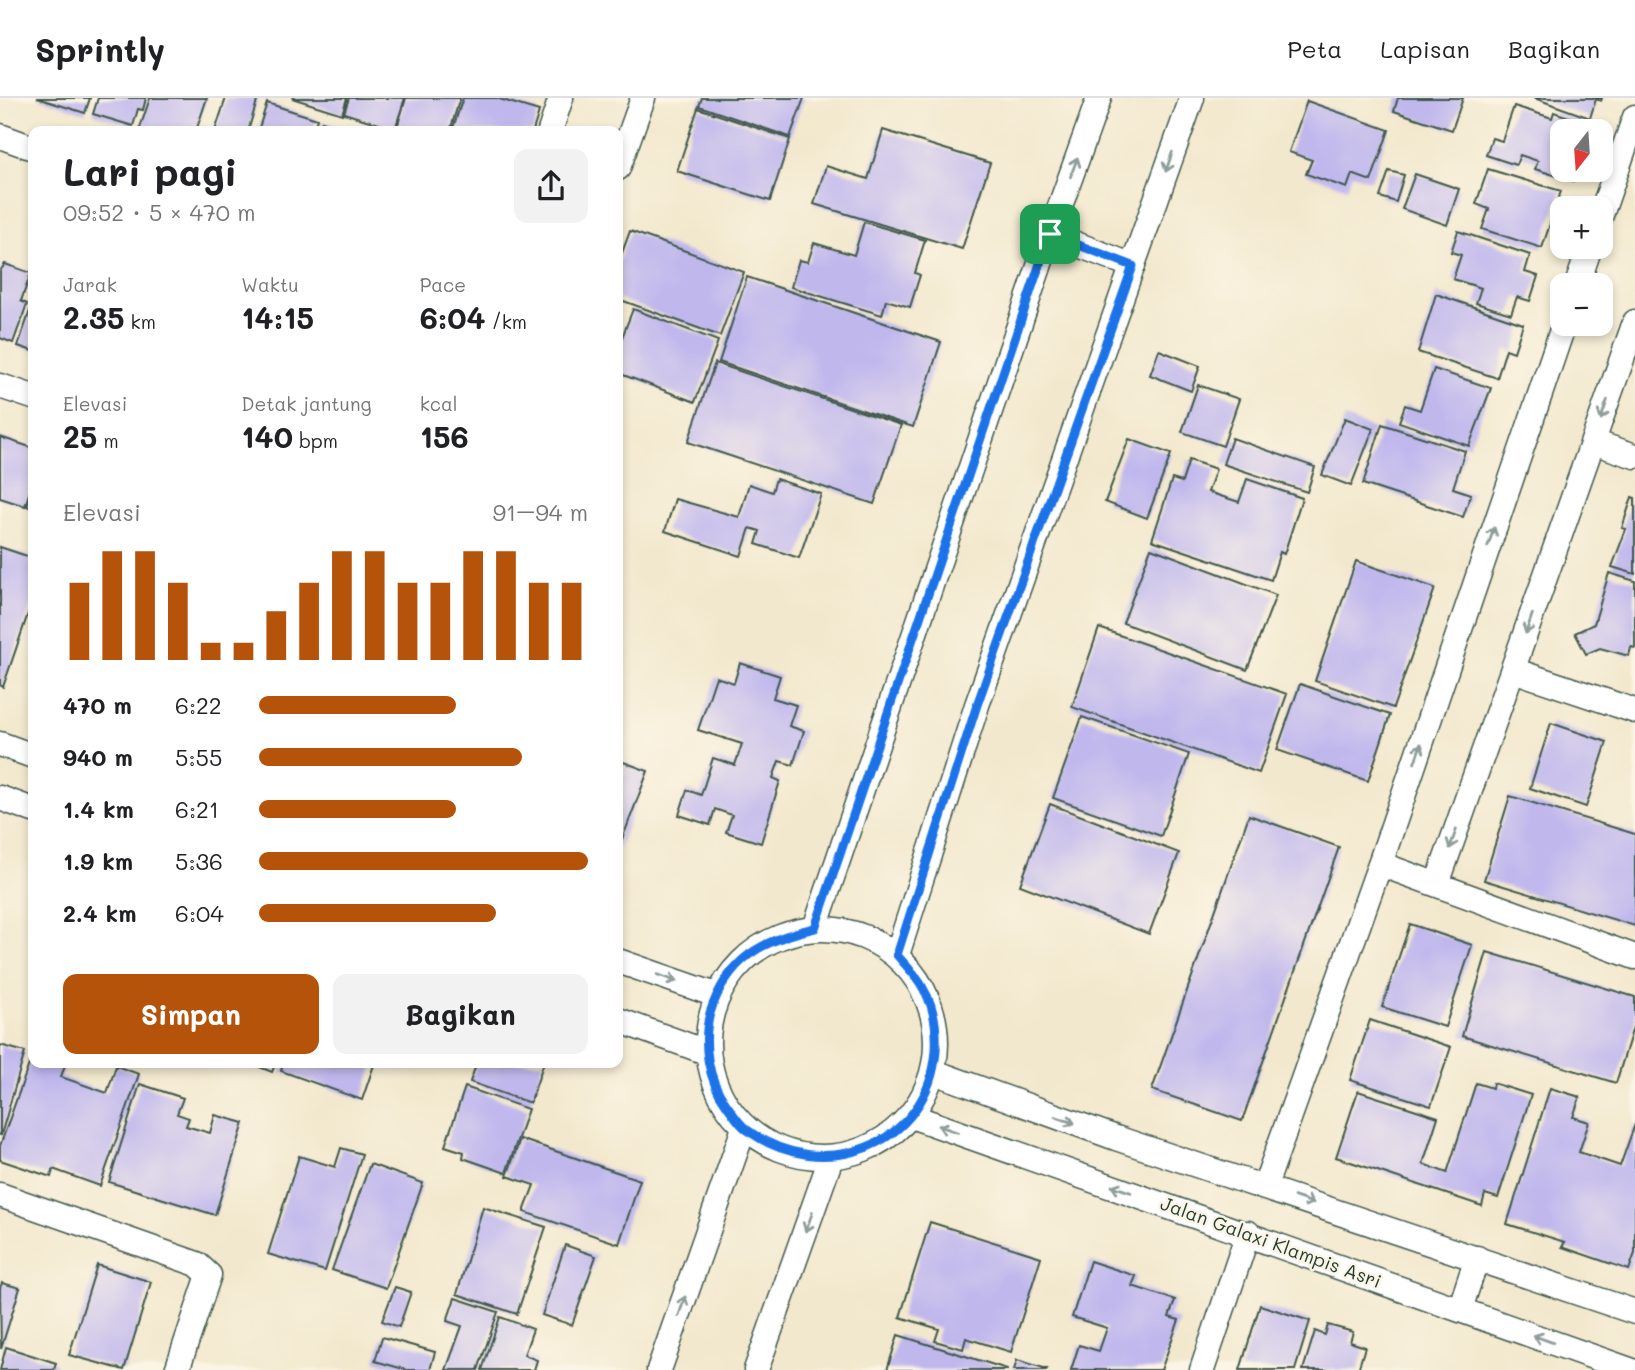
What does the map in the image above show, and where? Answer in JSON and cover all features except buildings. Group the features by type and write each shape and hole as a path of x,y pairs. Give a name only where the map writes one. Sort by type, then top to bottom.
{"street":[{"path":"552,126 561,98"},
{"path":"623,154 643,98"},
{"path":"815,928 1050,234 1099,98"},
{"path":"897,955 977,705 1192,98"},
{"path":"1608,196 1635,117"},
{"path":"0,136 28,146"},
{"path":"1050,234 1133,266"},
{"path":"1437,884 1635,322"},
{"path":"1265,1186 1380,864 1560,336"},
{"path":"0,386 28,395"},
{"path":"1593,442 1635,456"},
{"path":"1513,670 1635,711"},
{"path":"0,744 28,754"},
{"path":"0,798 28,808"},
{"path":"1380,864 1635,957"},
{"path":"815,928 858,933 897,955 924,988 937,1029 934,1072 925,1095 911,1116 876,1145 831,1157 785,1152 744,1128 718,1093 706,1052 708,1023 716,995 740,961 774,937 815,928"},
{"path":"623,963 716,995"},
{"path":"623,1022 706,1052"},
{"path":"934,1072 1116,1138 1635,1312"},
{"name":"Jalan Galaxi Klampis Asri","path":"911,1116 1630,1370"},
{"path":"659,1370 744,1128"},
{"path":"756,1370 831,1157"},
{"path":"0,1195 197,1264 209,1275 177,1370"},
{"path":"1202,1370 1248,1233"},
{"path":"1460,1310 1476,1258"}],"route":[{"path":"1050,234 1133,266 977,705 897,955 924,988 937,1029 934,1072 925,1095 911,1116 876,1145 831,1157 785,1152 744,1128 718,1093 706,1052 708,1023 716,995 740,961 774,937 815,928 1050,234"}]}
